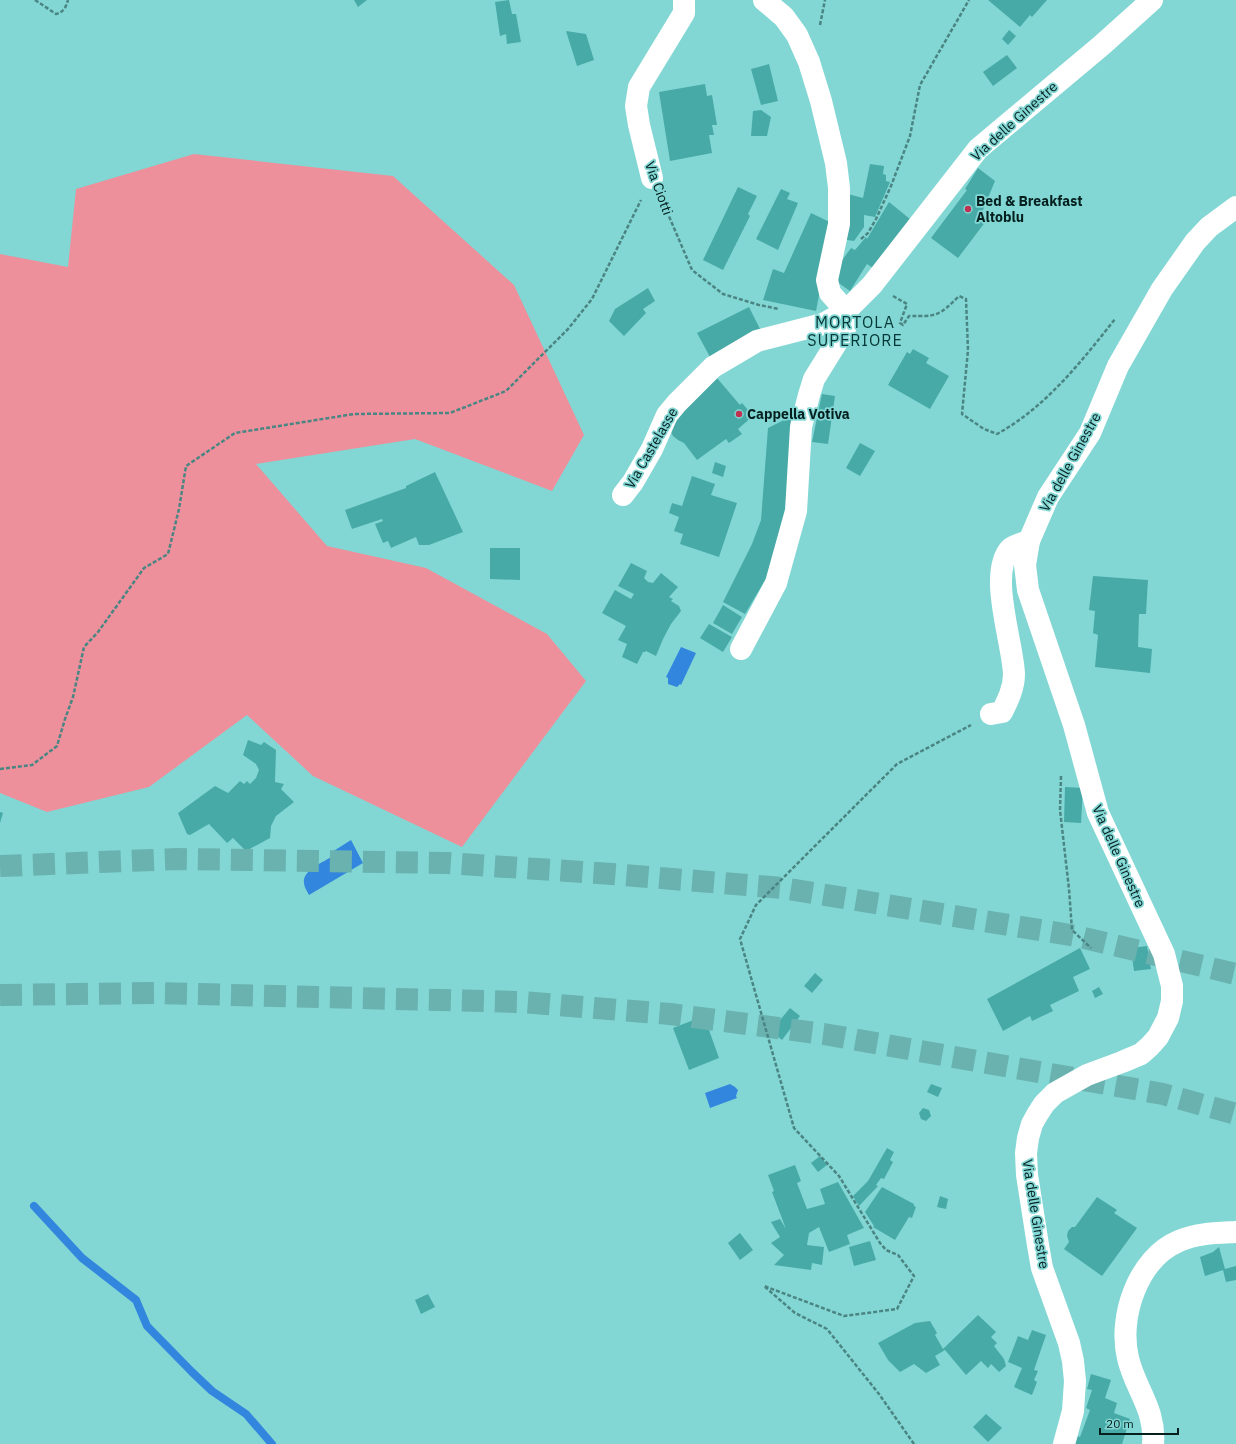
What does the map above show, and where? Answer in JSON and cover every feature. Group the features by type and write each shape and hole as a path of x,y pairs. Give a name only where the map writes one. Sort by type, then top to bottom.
{"street":[{"name":"Via Ciotti","path":"652,178 636,106 639,87 657,55 684,13 684,0"},
{"path":"741,649 776,583 796,511 801,427 809,395 814,379 845,329 846,311 830,293 827,280 840,224 839,188 836,163 821,101 809,62 797,35 784,17 764,0"},
{"name":"Via delle Ginestre","path":"846,311 872,285 978,149 1152,0"},
{"name":"Via delle Ginestre","path":"1064,1444 1071,1425 1073,1411 1073,1362 1069,1343 1041,1262 1027,1175 1026,1153 1028,1138 1032,1124 1037,1115 1044,1104 1055,1093 1087,1075 1141,1054 1150,1046 1158,1037 1168,1018 1172,1001 1172,986 1164,954 1098,813 1074,725 1028,590 1025,564 1029,541 1048,497 1090,433 1118,366 1162,289 1195,242 1209,227 1236,207"},
{"name":"Via Castelasse","path":"623,495 633,482 652,449 667,415 713,367 757,341 823,324 846,311"},
{"path":"991,714 1002,712 1011,695 1014,676 1001,594 1001,571 1005,557 1011,548 1029,541"},
{"path":"1153,1444 1154,1429 1151,1416 1145,1398 1131,1370 1125,1345 1125,1329 1131,1298 1137,1283 1150,1264 1162,1251 1179,1241 1196,1236 1236,1232"}],"path":[{"path":"35,0 56,14 61,13 68,0"},
{"path":"833,255 853,246 868,233 876,219 892,186 910,136 920,85 969,0"},
{"path":"0,770 32,765 57,746 73,697 84,647 98,632 144,568 168,554 179,509 186,466 234,432 354,414 450,413 506,391 568,329 592,299 652,178"},
{"name":"Via Ciotti","path":"652,178 692,270 722,294 759,305 782,309"},
{"path":"907,304 900,324 904,325 909,316 932,316 943,312 959,296 966,299 968,350 962,414 972,423 997,434 1013,425 1044,400 1077,366 1116,317"},
{"path":"914,1444 879,1394 827,1329 795,1313 764,1286 844,1316 897,1310 914,1276 898,1255 886,1250 880,1243 839,1176 794,1128 740,939 756,905 897,764 991,714"},
{"path":"1061,772 1060,810 1072,930 1091,948"}],"shaded area":[{"path":"194,154 393,176 514,285 584,435 552,491 415,439 256,464 327,546 426,568 547,634 586,681 462,847 313,776 247,715 149,787 47,812 0,793 0,254 68,267 76,189"}],"water":[{"path":"681,647 696,653 681,685 680,684 677,687 668,684 668,678 666,677"},
{"path":"351,840 363,863 309,895 304,884 306,874 314,867 333,856 332,852"},
{"path":"730,1084 738,1090 736,1096 737,1098 710,1108 705,1093"}],"building":[{"path":"354,0 367,0 358,7"},
{"path":"509,0 512,14 516,14 521,42 507,44 506,34 500,36 495,2"},
{"path":"988,0 1047,0 1032,17 1030,15 1020,27"},
{"path":"1009,30 1016,36 1008,45 1002,39"},
{"path":"566,31 586,34 594,60 577,66"},
{"path":"1007,55 1017,68 993,86 983,72"},
{"path":"769,64 778,101 761,105 751,69"},
{"path":"705,84 707,96 712,95 717,125 712,125 714,135 709,135 712,153 670,161 659,92"},
{"path":"761,110 771,117 767,136 751,136 753,111"},
{"path":"870,164 884,166 883,174 886,175 886,181 890,182 875,217 864,215 864,227 854,241 841,239 848,194 863,198"},
{"name":"Bed & Breakfast Altoblu","path":"978,168 995,181 980,217 986,221 958,258 931,238 967,190 965,189"},
{"path":"738,187 757,196 748,214 750,216 723,270 703,260"},
{"path":"781,189 790,193 787,199 798,203 778,250 756,239"},
{"path":"889,202 910,219 873,268 867,264 850,291 830,277 851,248 855,250 866,237 867,239"},
{"path":"811,213 836,225 816,311 763,300 773,269 784,273"},
{"path":"648,288 655,301 643,309 646,313 624,336 609,321 615,309"},
{"path":"749,307 761,331 710,357 697,333"},
{"path":"913,349 929,358 926,363 949,376 930,409 888,385 907,352 910,354"},
{"path":"717,378 740,405 742,403 753,416 738,429 742,434 729,443 726,439 697,460 684,443 673,436 669,428 669,421"},
{"path":"822,394 835,396 828,444 812,442"},
{"path":"792,416 793,446 786,524 770,572 745,614 723,602 752,544 761,520 768,428"},
{"path":"860,443 875,451 860,476 846,468"},
{"path":"715,462 726,466 723,477 712,473"},
{"path":"435,472 463,532 429,545 419,545 416,537 391,548 388,541 383,543 375,524 383,521 382,519 352,529 345,510 406,488 406,486"},
{"path":"692,476 715,484 711,495 737,503 719,557 680,544 683,534 674,531 679,517 669,513 672,503 682,506"},
{"path":"490,548 520,548 520,580 490,579"},
{"path":"631,563 647,571 644,578 648,582 653,583 661,573 678,587 669,597 673,599 671,601 679,606 681,611 671,624 656,656 646,651 643,652 637,664 622,657 627,644 618,640 626,626 602,613 615,590 631,599 634,594 618,586"},
{"path":"1093,576 1148,580 1146,614 1139,614 1138,647 1152,649 1150,673 1095,667 1098,635 1093,633 1095,611 1089,610"},
{"path":"723,605 742,617 732,634 713,623"},
{"path":"709,624 732,637 723,652 700,638"},
{"path":"248,740 261,745 264,742 276,750 275,782 284,784 281,789 294,802 276,816 271,826 270,838 246,851 233,838 227,843 209,824 190,835 187,834 178,813 215,786 228,793 240,781 244,784 247,781 250,784 256,778 259,770 256,764 243,755"},
{"path":"1065,787 1083,788 1081,823 1064,822"},
{"path":"0,812 3,813 0,823"},
{"path":"1147,946 1151,969 1134,971 1131,948"},
{"path":"1080,948 1090,969 1073,977 1079,991 1050,1005 1053,1011 1032,1021 1030,1016 1003,1031 987,999"},
{"path":"815,973 823,980 812,993 804,986"},
{"path":"1099,987 1103,994 1095,998 1092,991"},
{"path":"790,1008 800,1016 782,1040 771,1031"},
{"path":"704,1016 719,1058 689,1070 673,1028"},
{"path":"931,1084 942,1088 938,1097 927,1092"},
{"path":"923,1108 929,1110 931,1116 926,1121 921,1119 919,1113"},
{"path":"887,1148 894,1152 890,1160 893,1162 884,1179 881,1178 876,1185 878,1186 859,1206 853,1196 868,1181"},
{"path":"820,1156 827,1165 818,1172 811,1163"},
{"path":"795,1165 801,1181 797,1183 807,1209 825,1204 820,1189 838,1182 864,1228 847,1235 850,1244 829,1252 819,1227 809,1233 807,1245 824,1247 822,1265 812,1263 811,1270 774,1265 784,1255 771,1243 780,1237 771,1222 780,1219 786,1229 772,1192 774,1191 768,1175"},
{"path":"882,1187 914,1204 916,1207 912,1218 909,1217 895,1240 873,1227 874,1226 865,1212"},
{"path":"940,1196 948,1199 946,1209 937,1207"},
{"path":"1097,1197 1117,1210 1114,1213 1137,1228 1102,1276 1064,1249 1069,1242 1067,1236 1068,1231 1072,1227 1075,1227"},
{"path":"740,1233 753,1250 740,1260 728,1243"},
{"path":"870,1241 876,1260 854,1266 849,1247"},
{"path":"1219,1247 1225,1269 1236,1266 1236,1280 1226,1282 1223,1270 1205,1276 1200,1257 1213,1252"},
{"path":"428,1294 435,1307 421,1314 415,1300"},
{"path":"978,1315 996,1332 991,1337 997,1343 994,1346 1004,1359 1006,1366 999,1372 991,1364 988,1368 981,1361 966,1375 945,1350 935,1356 940,1365 926,1373 914,1364 900,1372 888,1360 878,1343 915,1323 930,1321 937,1333 935,1335 943,1349"},
{"path":"1032,1330 1046,1335 1034,1370 1038,1371 1034,1380 1037,1382 1032,1395 1014,1387 1022,1368 1008,1362 1018,1336 1028,1340"},
{"path":"1091,1374 1111,1380 1105,1398 1117,1403 1114,1413 1130,1419 1122,1444 1075,1444 1078,1436 1080,1437 1090,1410 1086,1408 1092,1390 1087,1389"},
{"path":"986,1414 1002,1428 988,1442 973,1427"}],"waterway":[{"path":"34,1206 82,1258 136,1300 147,1326 212,1391 246,1414 272,1444"}],"tunnel":[{"path":"0,866 178,859 447,863 612,874 783,888 1076,936 1236,974"},
{"path":"0,995 154,993 521,1002 670,1014 824,1034 1163,1094 1236,1114"}],"place":[{"name":"Bed & Breakfast Altoblu","path":"968,209"},
{"name":"Cappella Votiva","path":"739,414"}],"district":[{"name":"MORTOLA SUPERIORE","path":"855,331"}]}
